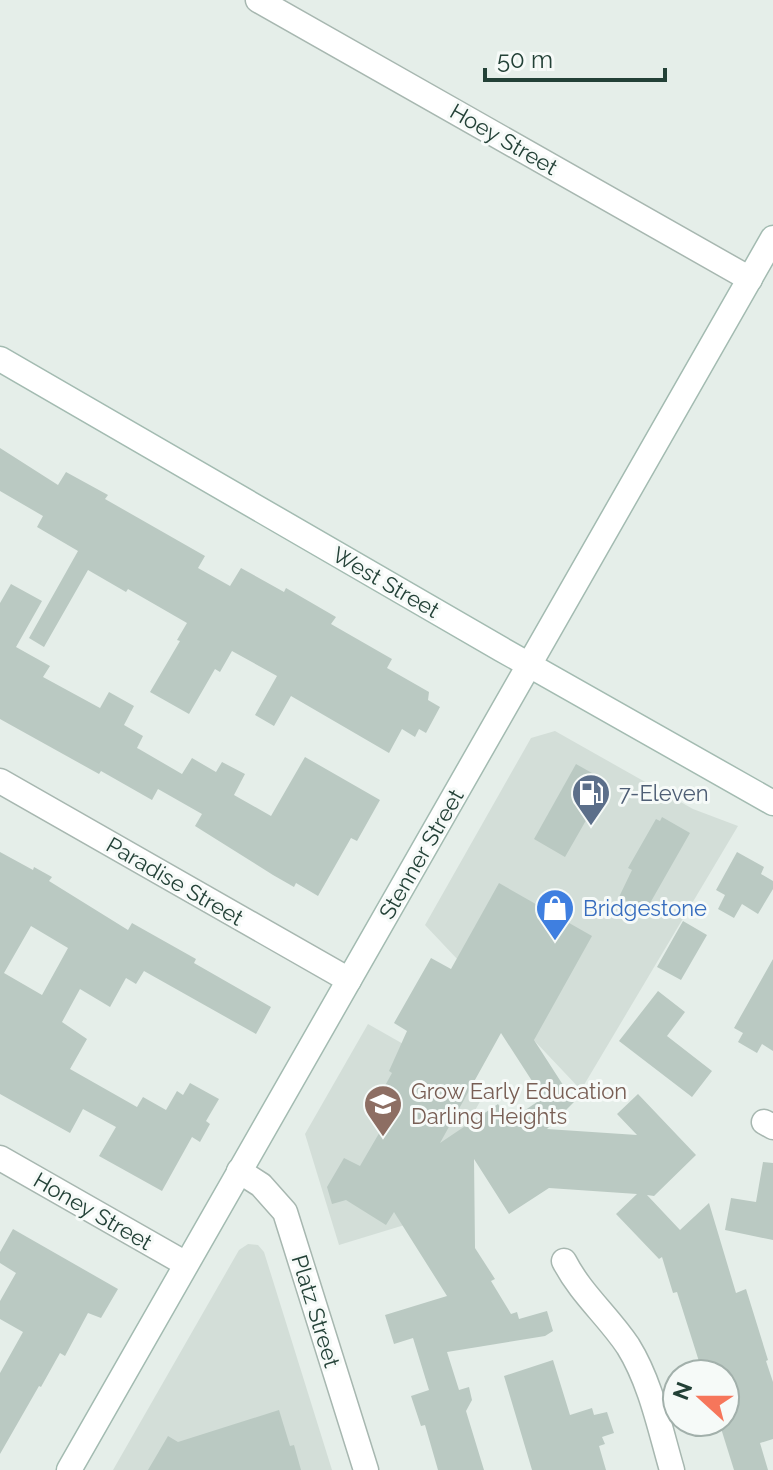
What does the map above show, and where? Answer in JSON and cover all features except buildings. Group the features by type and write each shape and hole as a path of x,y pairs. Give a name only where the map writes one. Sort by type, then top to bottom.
{"main road":[{"name":"Hoey Street","path":"258,0 750,279"},
{"name":"Stenner Street","path":"69,1470 773,238"},
{"name":"West Street","path":"0,359 773,803"},
{"name":"Paradise Street","path":"0,781 349,980"},
{"name":"Honey Street","path":"0,1158 186,1264"},
{"name":"Platz Street","path":"239,1171 261,1185 285,1212 366,1470"},
{"path":"564,1261 582,1291 615,1329 637,1362 672,1470"}],"shaded area":[{"name":"Bridgestone","path":"555,731 693,809 738,826 581,1090 425,925 531,738"},
{"name":"Grow Early Education Darling Heights","path":"368,1024 486,1091 411,1223 339,1245 305,1134"},
{"path":"248,1244 258,1245 264,1252 332,1470 113,1470 239,1250"}],"place":[{"name":"7-Eleven","path":"591,827"},
{"name":"Bridgestone","path":"555,942"},
{"name":"Grow Early Education Darling Heights","path":"383,1138"}]}
